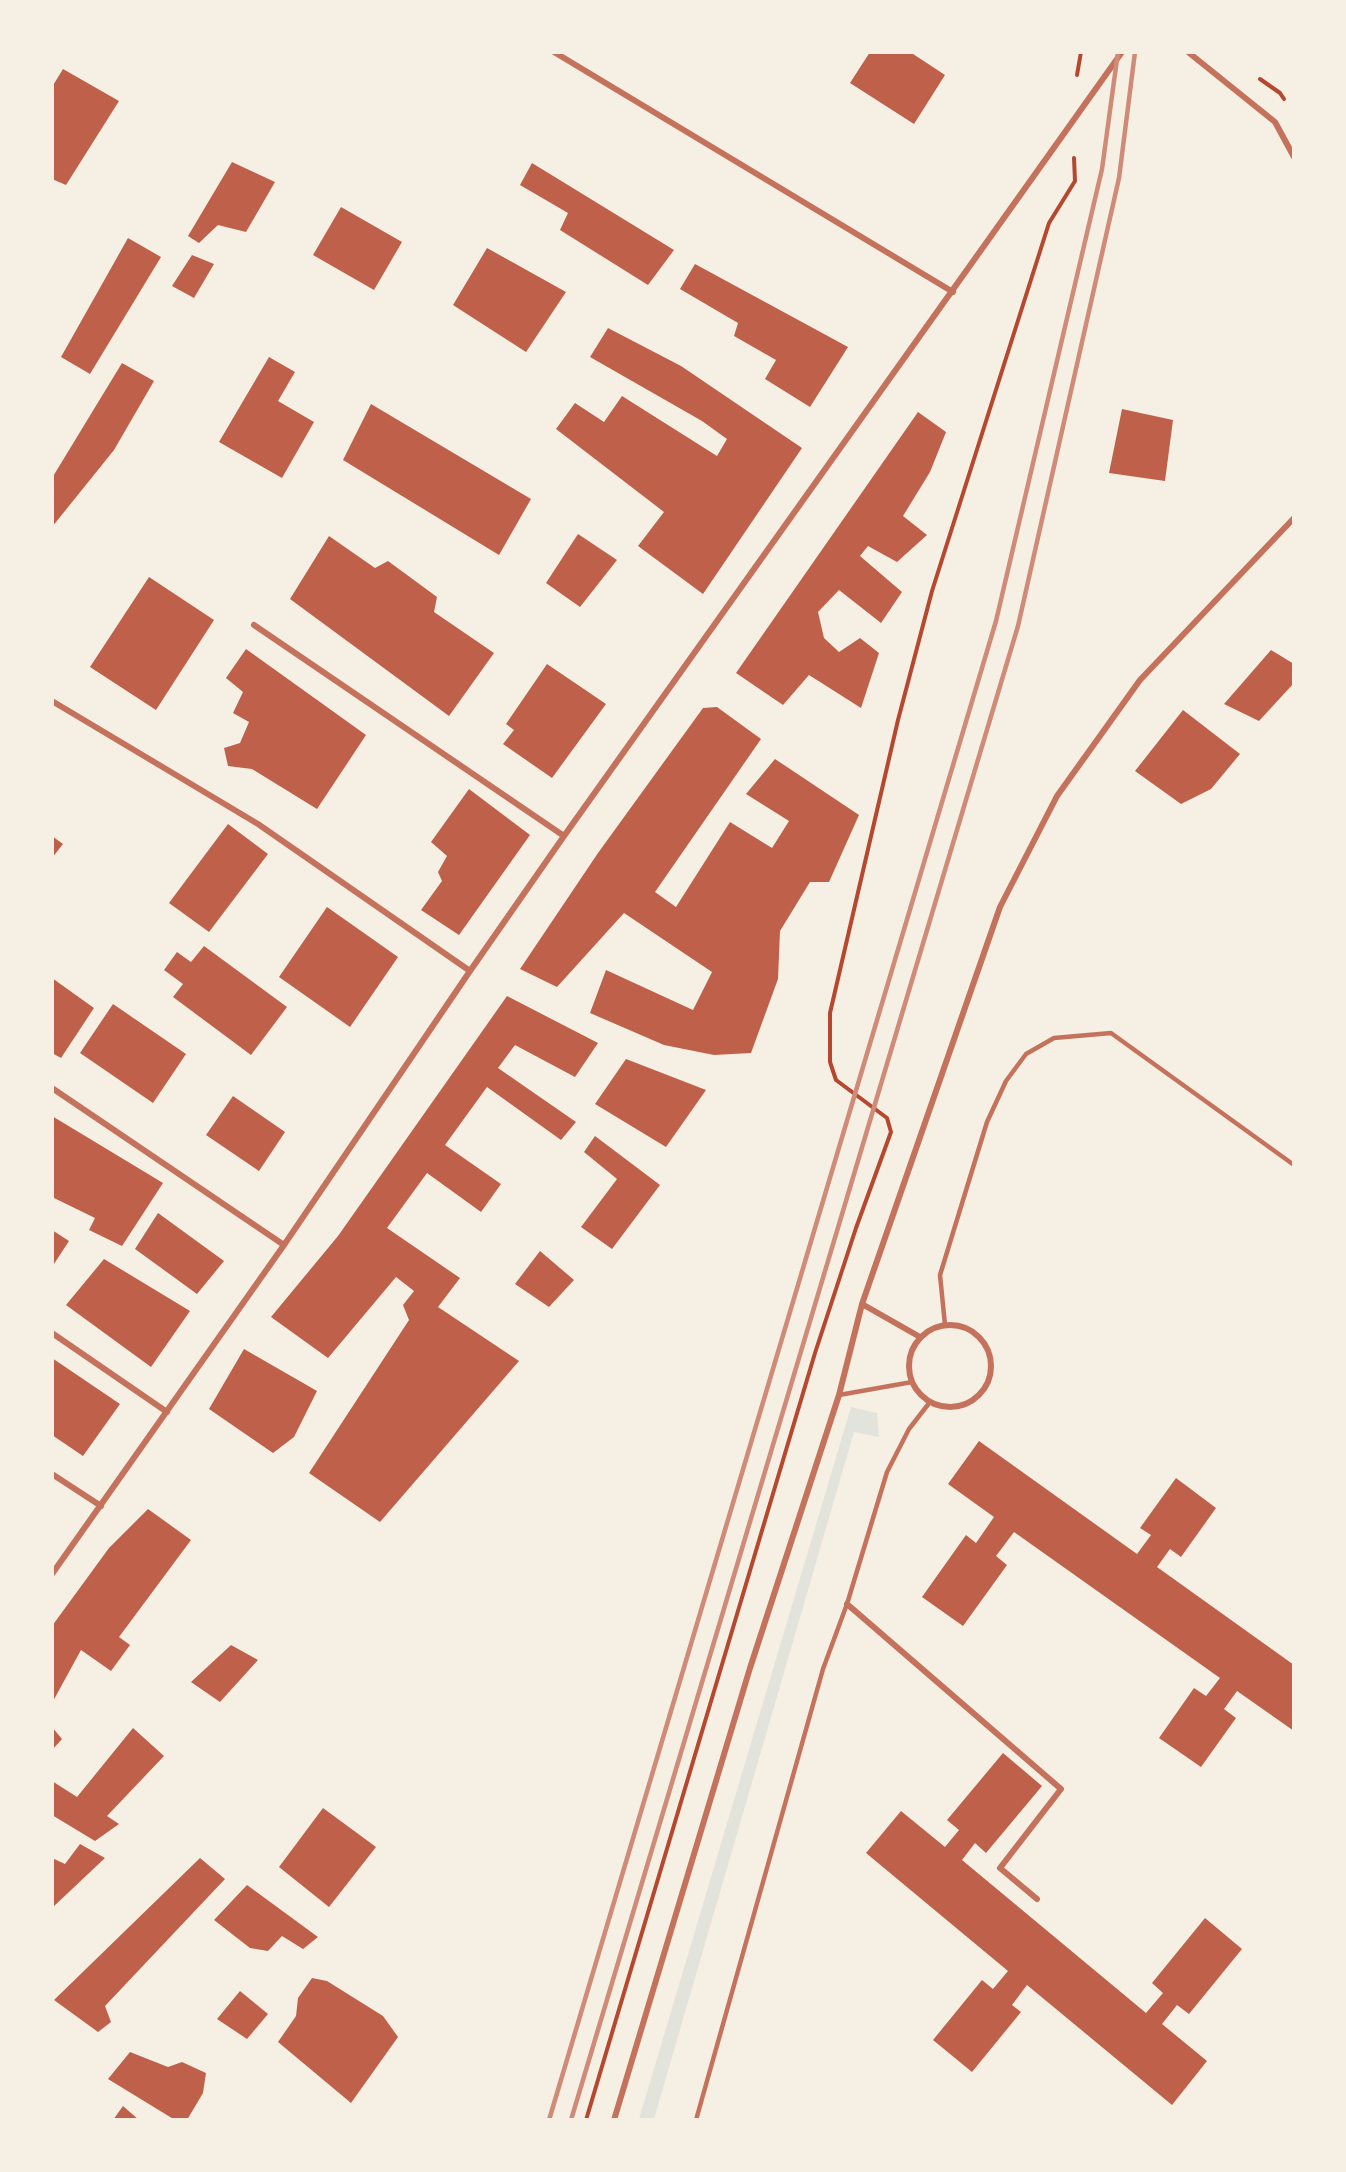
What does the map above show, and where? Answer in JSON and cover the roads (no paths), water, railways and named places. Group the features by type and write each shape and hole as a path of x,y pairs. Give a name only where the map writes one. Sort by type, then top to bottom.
{"street":[{"path":"554,52 953,292"},
{"path":"52,1574 284,1245 564,836 1122,52"},
{"path":"1188,52 1275,122 1293,157"},
{"path":"614,2120 750,1668 839,1395 862,1304 1000,907 1057,795 1140,680 1293,518"},
{"path":"254,625 564,836"},
{"path":"52,701 258,824 470,971"},
{"path":"52,1088 284,1245"},
{"path":"862,1304 920,1337"},
{"path":"945,1325 958,1325 980,1337 991,1361 986,1386 978,1396 955,1407 942,1407 919,1394 909,1371 909,1358 920,1337 935,1327 945,1325"},
{"path":"52,1332 167,1412"},
{"path":"52,1473 101,1506"},
{"path":"847,1604 1061,1789 1000,1868 1037,1899"}],"lane":[{"path":"945,1325 940,1275 987,1122 1006,1081 1026,1054 1054,1038 1111,1033 1293,1165"},
{"path":"839,1395 912,1382"},
{"path":"696,2120 823,1669 847,1604 887,1472 909,1429 930,1402"}],"railway":[{"path":"549,2120 996,621 1102,169 1118,52"},
{"path":"571,2120 1018,626 1119,178 1135,52"}]}
